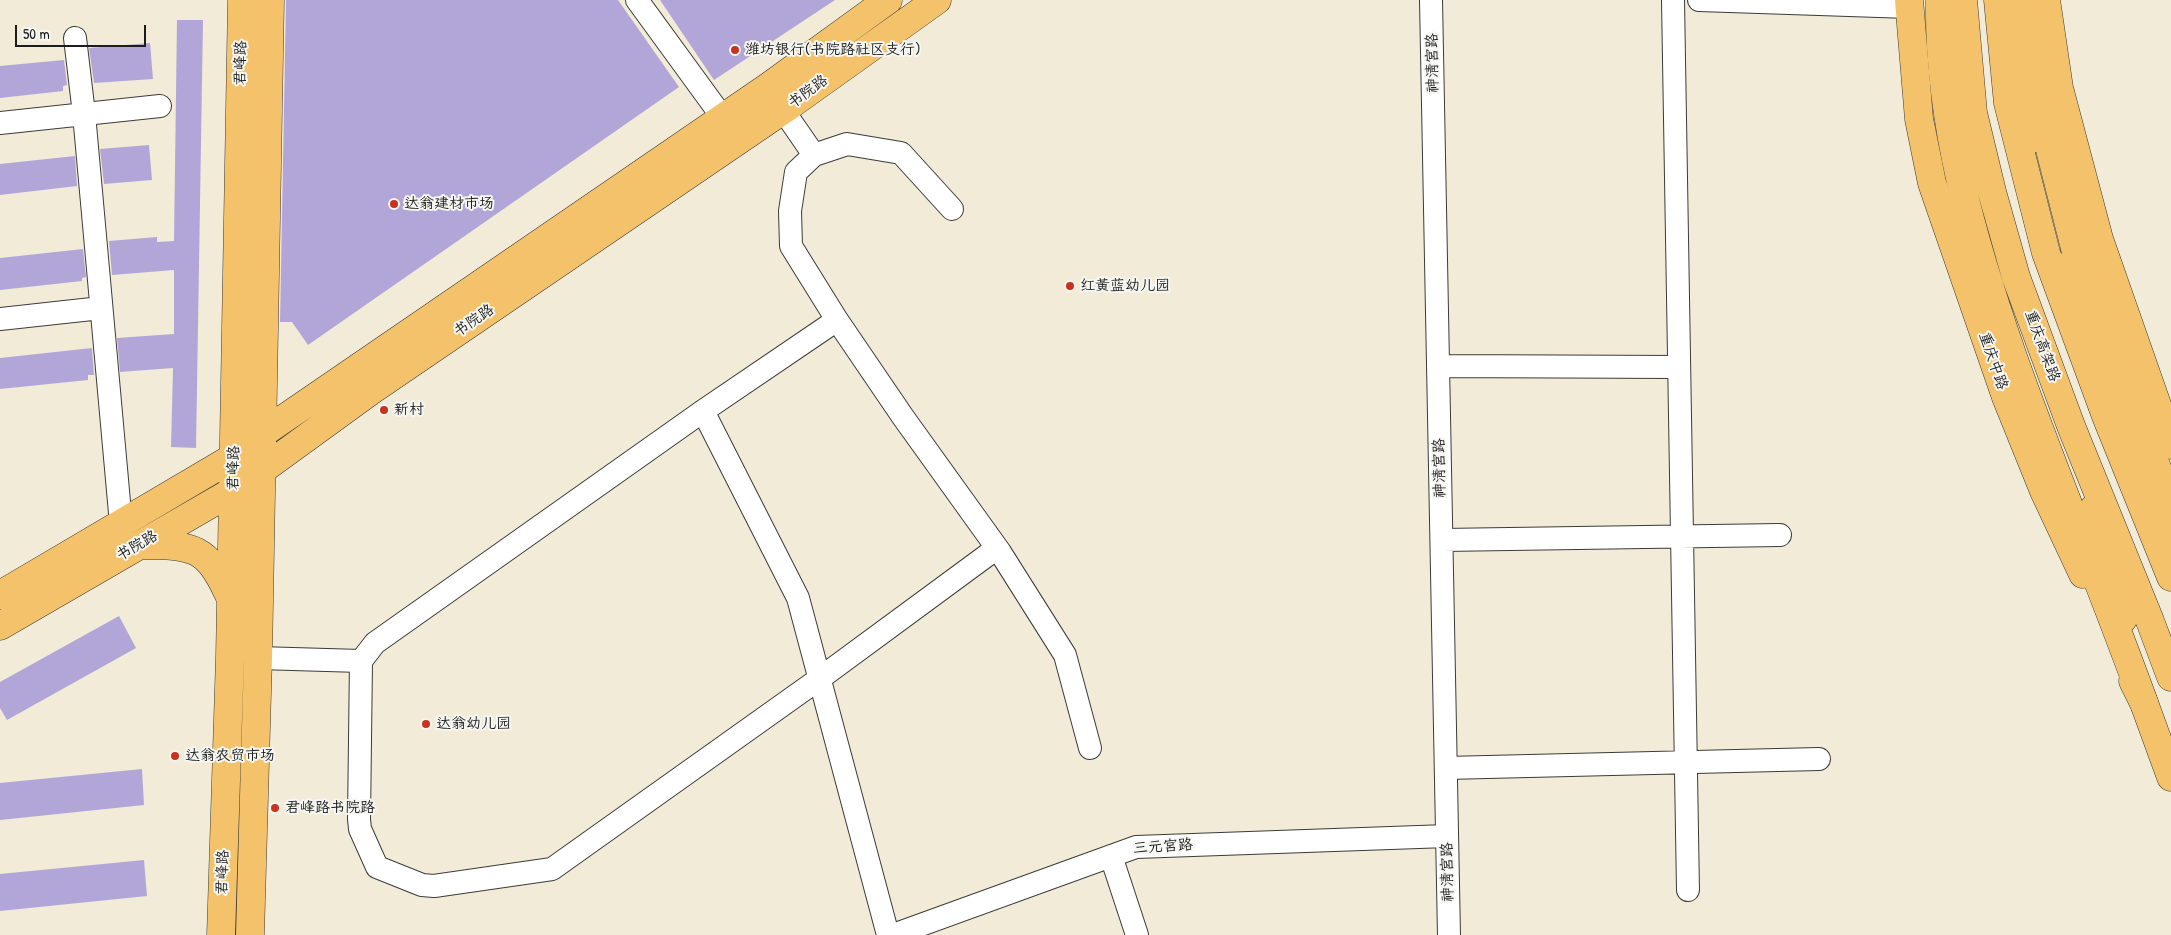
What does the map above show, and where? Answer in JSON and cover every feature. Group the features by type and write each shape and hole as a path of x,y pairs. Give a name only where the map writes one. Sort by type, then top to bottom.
{"main road":[{"name":"君峰路","path":"221,935 231,599 242,0"},
{"name":"君峰路","path":"250,935 263,433 270,0"},
{"name":"书院路","path":"0,595 234,457 263,433 723,118 888,0"},
{"name":"书院路","path":"0,626 233,491 380,385 783,110 936,0"},
{"path":"1940,0 1940,20 1951,140 1985,277 2037,427 2109,606 2144,703"},
{"name":"重庆中路","path":"1952,0 1964,122 2003,276 2055,423 2097,515 2144,703"},
{"name":"重庆高架路","path":"1963,0 1973,113 1992,192 2016,277 2071,426 2171,677"},
{"path":"1998,0 2008,103 2046,253 2106,416 2171,577"},
{"path":"2014,0 2022,103 2058,249 2171,541"},
{"path":"2029,0 2037,98 2077,256 2168,496"},
{"path":"2046,0 2059,88 2098,239 2171,445"},
{"name":"重庆中路","path":"1909,3 1919,119 1932,183 1962,272 2006,397 2044,491 2144,703 2171,777"},
{"path":"140,545 174,545 192,549 207,558 219,573 231,599"}],"street":[{"path":"637,0 723,118"},
{"name":"神清宫路","path":"1431,0 1449,935"},
{"path":"1673,0 1688,890"},
{"path":"1699,0 1909,3"},
{"path":"75,38 84,114 121,524"},
{"path":"0,123 160,106"},
{"path":"783,110 814,155"},
{"path":"952,209 901,153 847,144 814,155 796,172 790,211 791,246 837,320 903,417 997,548 1065,655 1090,748"},
{"path":"0,319 101,308"},
{"path":"837,320 703,411 375,643 361,661 359,691 360,829 378,867 422,885 434,886 552,869 997,548"},
{"path":"1438,366 1680,367"},
{"path":"703,411 798,598 888,935"},
{"path":"1442,540 1780,535"},
{"path":"258,658 361,661"},
{"path":"1446,768 1819,759"},
{"name":"三元宫路","path":"893,935 1136,847 1447,836"},
{"path":"1111,856 1137,935"}],"building":[{"name":"达翁建材市场","path":"286,0 618,0 679,87 308,345 292,322 280,322"},
{"path":"660,0 835,0 714,80"},
{"path":"177,20 203,20 196,448 171,447 173,368 120,372 117,338 174,334 174,270 112,275 109,241 157,237 157,242 174,241"},
{"path":"150,43 153,79 94,83 89,48"},
{"path":"64,60 67,85 63,86 63,91 0,98 0,66"},
{"path":"149,145 152,180 104,184 100,149"},
{"path":"75,156 77,186 0,195 0,164"},
{"path":"83,249 86,277 82,278 82,281 0,290 0,258"},
{"path":"92,348 94,375 88,375 88,380 0,389 0,358"},
{"path":"119,616 136,648 7,720 0,708 0,682"},
{"path":"142,769 144,805 0,820 0,783"},
{"path":"144,860 147,896 0,911 0,874"}],"place":[{"name":"潍坊银行(书院路社区支行)","path":"735,50"},
{"name":"达翁建材市场","path":"394,204"},
{"name":"红黄蓝幼儿园","path":"1070,286"},
{"name":"新村","path":"384,410"},
{"name":"达翁幼儿园","path":"426,724"},
{"name":"达翁农贸市场","path":"175,756"},
{"name":"君峰路书院路","path":"275,808"}]}
